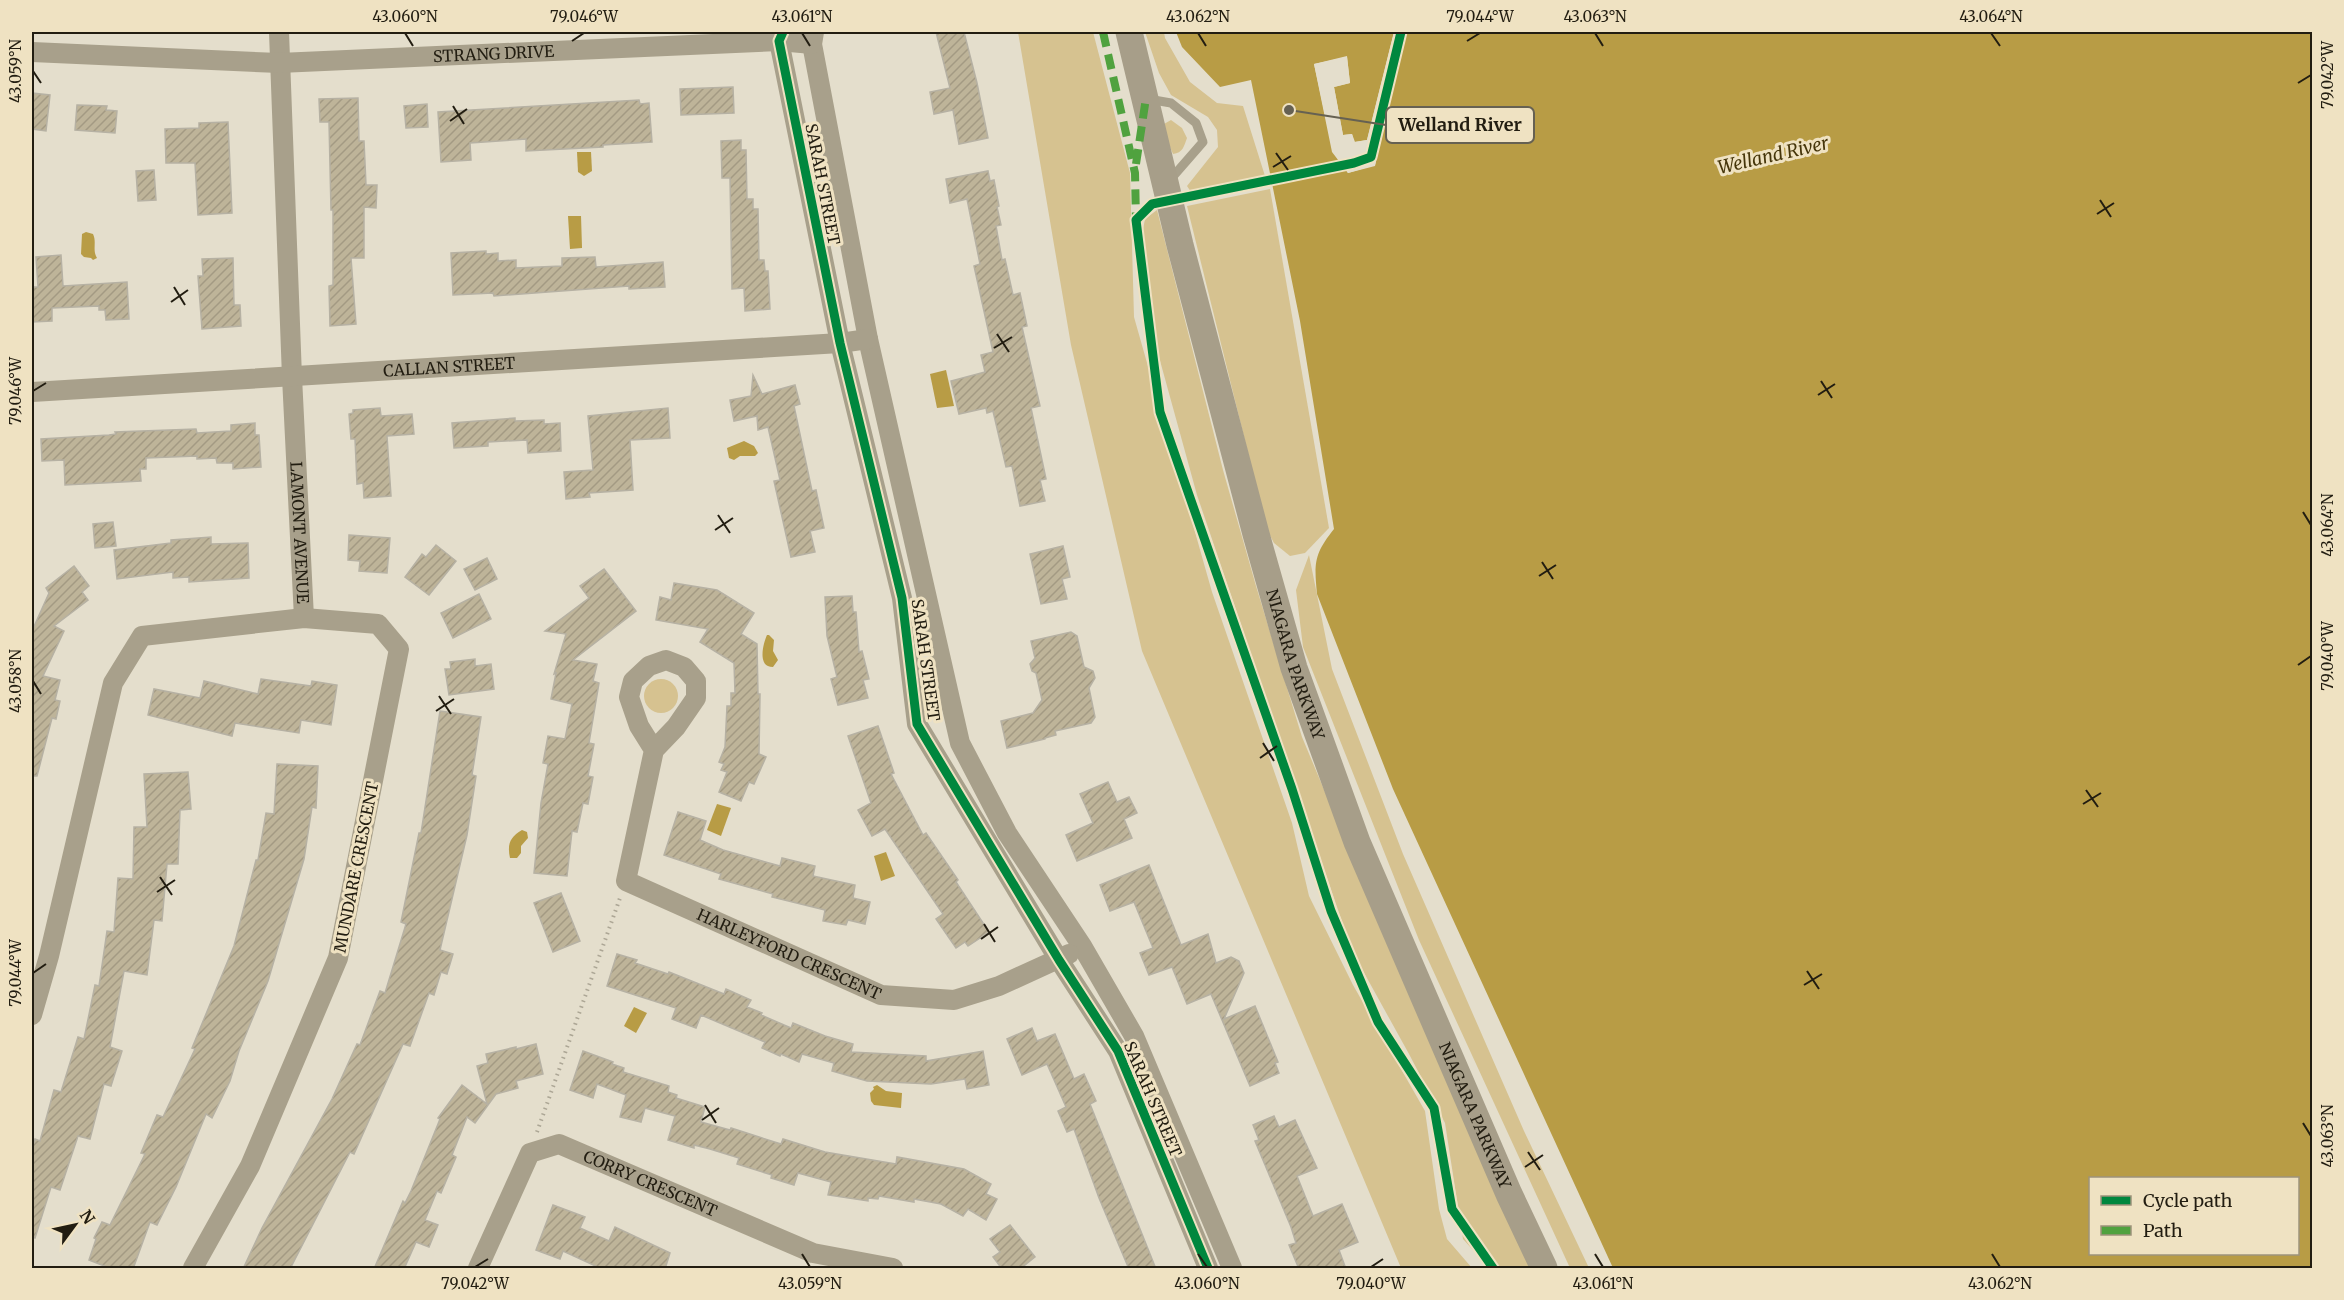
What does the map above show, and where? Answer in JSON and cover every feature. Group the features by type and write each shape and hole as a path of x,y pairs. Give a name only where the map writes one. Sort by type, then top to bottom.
{"main road":[{"name":"NIAGARA PARKWAY","path":"1129,32 1253,522 1294,668 1357,842 1509,1194 1544,1269"}],"street":[{"name":"LAMONT AVENUE","path":"32,1015 49,956 112,683 142,636 304,618 279,32"},
{"name":"STRANG DRIVE","path":"32,52 279,63 781,36 813,38"},
{"name":"SARAH STREET","path":"781,36 840,343 903,598 917,724 1059,960 1118,1051 1208,1269"},
{"name":"SARAH STREET","path":"813,38 868,339 960,743 1007,833 1082,946 1134,1036 1232,1269"},
{"name":"CALLAN STREET","path":"32,392 840,343 868,339"},
{"name":"MUNDARE CRESCENT","path":"193,1269 250,1166 339,958 399,649 378,624 304,618"},
{"path":"626,881 654,750"},
{"name":"HARLEYFORD CRESCENT","path":"626,881 881,995 954,1000 999,986 1059,960 1082,946"},
{"name":"CORRY CRESCENT","path":"530,1153 559,1144 813,1252 893,1269"},
{"path":"478,1269 530,1153"}],"lane":[{"path":"1146,98 1171,103 1196,123 1203,142 1166,184"},
{"path":"903,598 925,593"}],"path":[{"path":"530,1153 626,881"}],"shaded area":[{"path":"1018,32 1093,32 1130,173 1134,317 1212,592 1292,823 1309,896 1353,985 1425,1111 1439,1209 1447,1239 1472,1268 1401,1268 1142,651 1071,345"},
{"path":"1145,32 1164,32 1165,38 1190,82 1217,103 1243,106 1265,176 1191,192 1187,186 1218,147 1217,130 1208,117 1171,95 1159,73"},
{"path":"1171,120 1182,128 1187,138 1181,151 1173,154 1164,124"},
{"path":"1270,189 1329,528 1305,553 1290,556 1274,543 1267,530 1187,206"},
{"path":"1157,210 1223,470 1302,737 1386,938 1536,1268 1489,1268 1463,1239 1445,1123 1352,951 1197,495 1159,357 1141,240 1145,219"},
{"path":"1309,555 1332,669 1403,854 1524,1131 1589,1268 1570,1268 1419,940 1303,647 1296,590"},
{"path":"661,679 673,684 678,696 673,708 661,713 649,708 644,696 649,684"}],"water":[{"path":"1176,32 1394,32 1367,140 1354,142 1352,134 1343,135 1334,87 1350,83 1347,57 1314,64 1332,152 1348,173 1375,165 1406,32 2312,32 2312,1268 1613,1268 1393,789 1317,594 1317,559 1322,545 1334,529 1300,321 1251,80 1220,87 1182,47"},
{"path":"577,152 591,152 592,171 584,176 578,172"},
{"path":"568,216 581,216 582,248 570,249"},
{"path":"86,232 93,234 94,237 97,258 93,260 81,254 82,234"},
{"path":"946,370 954,406 937,408 930,374"},
{"path":"744,441 754,446 758,453 755,456 740,456 734,460 729,458 727,448"},
{"path":"767,635 774,640 773,651 778,660 773,667 765,663 762,654"},
{"path":"717,804 731,808 721,836 707,830"},
{"path":"522,830 527,832 528,838 521,846 521,853 517,858 510,858 510,841"},
{"path":"886,852 895,876 881,881 874,856"},
{"path":"634,1007 647,1013 636,1033 624,1026"},
{"path":"877,1085 886,1091 902,1093 901,1108 874,1105 870,1093"}],"pier":[{"path":"1394,32 1397,32 1368,143 1353,145 1350,137 1340,136 1331,87 1333,84 1347,81 1344,60 1318,66 1335,150 1349,170 1372,163 1403,32 1406,32 1375,166 1348,173 1333,152 1314,64 1347,56 1350,83 1334,87 1343,135 1352,134 1355,142 1367,140"}],"building":[{"path":"936,32 964,32 988,138 959,144 953,110 934,114 930,92 950,88"},
{"path":"733,87 734,113 681,115 680,89"},
{"path":"32,93 50,95 46,131 32,129"},
{"path":"358,98 359,141 364,141 366,185 377,185 376,208 364,207 364,258 351,258 356,324 330,326 329,286 333,285 333,210 331,210 329,122 320,122 319,99"},
{"path":"639,100 640,104 649,103 652,142 526,151 526,139 470,143 471,160 441,162 438,112"},
{"path":"427,104 428,127 406,128 404,106"},
{"path":"77,105 107,106 106,110 117,111 115,133 75,130"},
{"path":"228,122 232,213 198,215 195,163 166,163 165,129 199,128 199,123"},
{"path":"741,140 741,150 746,150 747,199 753,199 753,209 758,209 759,260 764,260 765,271 768,271 770,309 745,311 744,288 732,289 730,178 722,178 721,141"},
{"path":"154,170 156,200 138,201 136,171"},
{"path":"988,171 990,181 994,180 999,206 997,207 1001,225 996,226 1002,260 1005,259 1013,295 1020,293 1027,326 1022,327 1040,406 1031,408 1046,479 1040,480 1045,501 1020,506 1012,466 1006,467 993,411 987,413 986,408 959,414 951,381 985,372 981,355 993,352 974,266 980,264 967,199 950,203 946,179"},
{"path":"486,251 486,254 498,253 498,261 516,260 516,268 562,266 562,258 595,257 596,267 663,262 665,287 629,289 629,286 494,296 493,293 453,295 451,253"},
{"path":"61,255 63,286 127,282 129,319 106,320 105,310 99,310 99,306 52,308 52,321 32,322 32,287 38,287 36,257"},
{"path":"233,258 234,305 240,305 241,326 202,329 198,276 203,276 202,259"},
{"path":"753,375 762,394 795,385 800,404 794,406 812,491 816,490 824,528 810,531 815,552 791,557 774,481 780,480 768,427 758,430 757,416 734,421 730,400 751,396"},
{"path":"380,408 381,416 412,414 414,434 387,436 391,496 364,498 363,483 357,484 355,439 351,439 349,414 353,413 353,410"},
{"path":"668,408 670,438 630,440 633,490 589,493 590,497 566,499 564,472 593,470 588,416"},
{"path":"515,418 515,421 544,420 544,424 560,423 561,451 528,453 527,440 488,442 488,446 454,448 452,423"},
{"path":"255,423 255,435 259,435 261,467 233,469 233,463 217,463 216,458 197,459 197,456 146,458 146,469 140,469 141,481 65,485 64,460 42,461 41,439 109,435 116,434 115,432 196,429 197,433 231,431 231,425"},
{"path":"113,522 116,546 95,548 93,524"},
{"path":"349,535 390,538 387,573 359,571 360,561 348,560"},
{"path":"211,537 211,544 248,543 249,578 189,582 189,577 173,578 173,572 117,579 114,550 171,543 171,540"},
{"path":"436,545 456,561 429,595 405,577 422,554 426,557"},
{"path":"1063,546 1070,577 1062,579 1067,599 1041,604 1030,554"},
{"path":"487,558 497,579 475,590 464,569"},
{"path":"74,566 89,586 82,592 88,600 54,626 64,631 43,676 60,680 55,700 60,701 56,719 52,718 37,776 32,776 32,631 49,593 46,588"},
{"path":"604,569 636,611 573,660 597,664 593,681 599,683 589,743 594,744 588,776 593,777 588,804 583,803 577,832 572,831 567,876 534,873 541,803 548,764 543,763 548,736 565,739 572,704 551,699 556,673 554,674 566,634 545,631 589,598 580,586"},
{"path":"674,583 717,590 754,613 741,634 757,644 758,694 760,694 759,754 766,757 754,784 749,782 741,801 719,792 727,772 721,770 724,764 719,762 725,747 727,706 731,706 731,693 735,693 734,663 700,642 708,629 656,620 660,597 671,600"},
{"path":"479,594 491,619 453,638 441,613"},
{"path":"852,596 853,612 856,612 859,652 862,651 869,679 863,680 868,698 838,705 831,679 837,677 827,636 825,597"},
{"path":"1071,632 1077,636 1084,667 1093,671 1095,678 1089,688 1095,717 1091,723 1055,731 1056,735 1045,739 1007,748 1001,721 1033,713 1042,700 1036,673 1032,671 1030,664 1035,658 1031,641"},
{"path":"475,659 475,666 491,664 494,689 449,695 445,669 451,669 450,662"},
{"path":"261,679 311,686 312,681 337,685 331,725 301,720 299,733 235,723 232,736 148,715 154,689 200,698 204,681 258,694"},
{"path":"440,711 481,717 472,775 476,776 467,835 440,950 453,954 447,974 441,972 434,995 429,993 410,1046 403,1044 354,1154 350,1152 290,1269 243,1269 262,1228 332,1099 357,1044 360,1045 380,991 385,993 406,924 401,922 419,833 421,833"},
{"path":"878,726 894,773 891,774 923,835 926,833 958,880 956,882 989,932 968,946 965,942 956,948 936,919 943,914 885,829 872,836 858,810 871,803 848,736"},
{"path":"277,764 318,766 316,808 312,807 304,859 268,981 239,1051 230,1081 212,1118 206,1114 176,1187 157,1225 150,1222 133,1269 112,1269 89,1260 96,1239 94,1238 102,1222 110,1225 145,1154 141,1153 157,1115 163,1117 195,1049 192,1048 234,946 256,860 258,860 266,813 274,814"},
{"path":"188,772 191,809 180,810 178,864 167,864 162,921 154,920 147,975 124,971 110,1047 122,1051 111,1086 104,1084 90,1139 78,1136 60,1190 51,1187 35,1238 32,1237 32,1148 35,1139 40,1141 54,1090 61,1092 78,1037 84,1039 95,985 99,986 107,931 114,932 118,878 133,879 134,827 147,827 144,774"},
{"path":"1108,782 1117,802 1129,797 1137,813 1124,819 1132,838 1077,861 1066,835 1093,823 1080,794"},
{"path":"678,812 706,821 700,840 723,850 780,866 782,858 815,866 813,876 855,885 853,898 870,902 865,924 848,920 846,925 823,921 825,910 772,897 773,894 719,879 721,874 664,855"},
{"path":"1149,865 1181,945 1208,934 1216,963 1231,957 1239,961 1244,973 1224,1019 1255,1006 1278,1062 1275,1063 1279,1073 1250,1086 1211,994 1187,1004 1172,967 1149,975 1140,953 1153,948 1134,902 1110,911 1100,885"},
{"path":"561,893 580,941 553,952 534,903"},
{"path":"617,954 637,960 635,963 668,974 669,972 724,994 726,989 751,1000 747,1007 791,1028 793,1023 853,1044 851,1052 926,1056 926,1061 983,1051 989,1085 967,1089 965,1079 931,1084 867,1081 832,1071 834,1063 802,1054 799,1062 781,1054 780,1056 762,1048 765,1042 701,1015 696,1028 672,1019 676,1008 607,986"},
{"path":"1032,1028 1037,1041 1055,1034 1074,1079 1084,1074 1096,1101 1090,1104 1156,1269 1129,1269 1099,1198 1074,1129 1067,1132 1058,1111 1066,1107 1047,1064 1022,1075 1007,1039"},
{"path":"536,1044 543,1074 516,1081 518,1088 496,1094 475,1123 467,1117 452,1155 456,1157 441,1193 437,1191 425,1220 438,1225 429,1247 416,1242 404,1269 374,1269 403,1201 405,1203 411,1191 440,1119 438,1118 462,1085 487,1104 477,1066 488,1063 486,1054"},
{"path":"583,1051 613,1062 612,1064 624,1068 623,1072 669,1086 668,1092 677,1095 676,1098 705,1107 701,1122 730,1130 731,1128 781,1144 783,1139 825,1152 896,1164 897,1157 964,1169 991,1184 986,1194 997,1199 986,1220 968,1209 963,1216 941,1204 914,1199 914,1202 879,1196 878,1199 868,1198 868,1201 828,1195 831,1182 798,1173 794,1185 771,1178 772,1175 737,1164 739,1158 668,1140 675,1116 645,1108 641,1122 620,1117 626,1095 597,1084 593,1098 570,1090"},
{"path":"1274,1116 1279,1127 1295,1120 1317,1168 1297,1176 1313,1216 1342,1204 1358,1242 1339,1250 1346,1269 1299,1269 1289,1245 1296,1243 1291,1227 1255,1141 1259,1140 1253,1125"},
{"path":"553,1205 585,1217 580,1228 609,1241 615,1227 670,1253 665,1269 602,1269 563,1251 560,1259 536,1250"},
{"path":"1010,1225 1035,1257 1020,1269 1002,1269 993,1257 1000,1252 990,1239"}],"marked path":[{"path":"1103,32 1135,173 1136,220"},
{"path":"1136,164 1146,98"}],"cycle path":[{"path":"783,32 779,41 840,343 902,598 917,724 1059,960 1118,1051 1208,1268"},
{"path":"1401,32 1371,157 1354,163 1152,204 1136,220 1160,412 1292,789 1331,911 1378,1022 1434,1108 1452,1209 1493,1268"}],"place":[{"name":"Welland River","path":"1289,110"}]}
